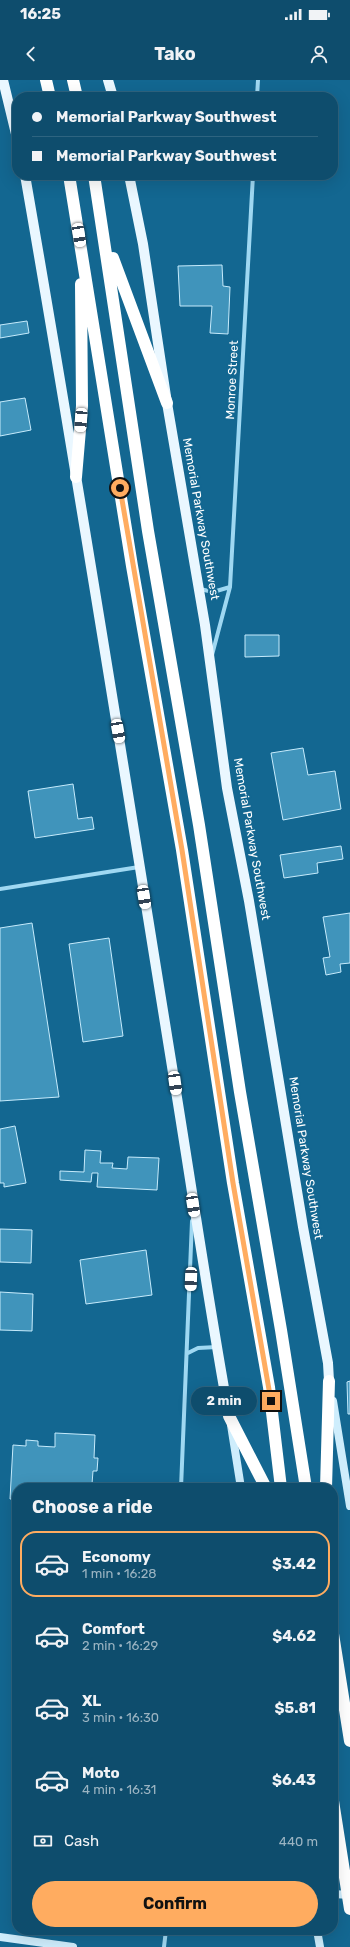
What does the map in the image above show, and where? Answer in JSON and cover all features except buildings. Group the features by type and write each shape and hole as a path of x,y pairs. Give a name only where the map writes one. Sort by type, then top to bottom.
{"highway":[{"path":"46,80 49,92"},
{"path":"73,80 76,92"},
{"path":"70,180 132,566 182,850 233,1183 269,1387 280,1483"},
{"path":"95,180 148,531 199,826 240,1092 281,1330 305,1483"},
{"path":"103,232 148,357 167,403"},
{"path":"76,477 82,406 81,247"},
{"path":"326,1483 329,1381"},
{"path":"229,1416 263,1483"},
{"path":"338,1665 350,1741"},
{"path":"338,1834 350,1909"}],"main road":[{"path":"3,80 12,117"},
{"path":"108,80 112,92"},
{"path":"26,180 76,477 193,1205 240,1483"},
{"name":"Memorial Parkway Southwest","path":"130,180 143,244 167,403 210,663 227,788 249,901 303,1228 328,1363 329,1381 350,1506"},
{"path":"338,1894 350,1895"},
{"path":"318,1935 320,1947"},
{"path":"0,1937 73,1947"}],"street":[{"path":"257,92 258,80"},
{"name":"Monroe Street","path":"210,663 230,587 253,180"},
{"path":"198,588 213,592 230,587"},
{"path":"0,889 139,867"},
{"path":"181,1483 188,1353 193,1205"},
{"path":"188,1353 198,1348 217,1347"},
{"path":"164,1947 165,1935"}],"route":[{"path":"120,488 132,566 182,850 233,1183 271,1401"}]}
